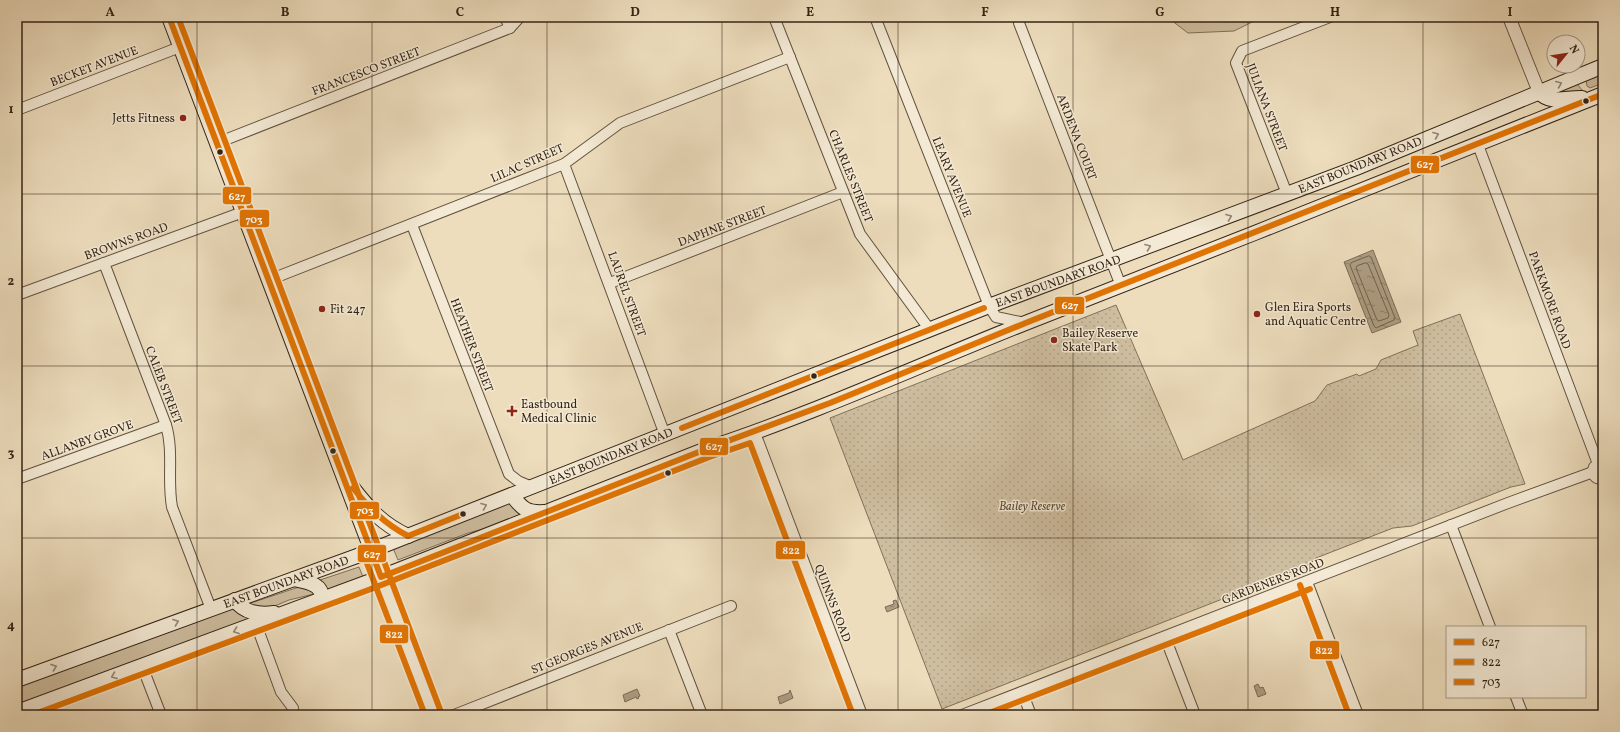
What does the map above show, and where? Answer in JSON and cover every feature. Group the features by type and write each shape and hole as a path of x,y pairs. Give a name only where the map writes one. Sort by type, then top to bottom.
{"main road":[{"path":"169,17 434,715"},
{"name":"EAST BOUNDARY ROAD","path":"17,680 408,536 989,306 1368,163 1603,66"},
{"path":"1578,76 1583,86 1598,96"},
{"path":"1539,92 1546,98 1554,99 1598,96"},
{"name":"EAST BOUNDARY ROAD","path":"17,712 381,577 709,448 755,433 913,370 1025,323 1478,145 1598,96"},
{"path":"344,477 370,510 395,530 408,536"},
{"path":"512,495 526,510 539,512 549,511"},
{"path":"294,579 316,585 320,590 322,598"},
{"path":"235,600 242,608 257,613 266,614 292,610"}],"street":[{"path":"505,17 510,28"},
{"name":"FRANCESCO STREET","path":"217,143 510,28 520,17"},
{"name":"CHARLES STREET","path":"774,17 860,234 930,330"},
{"name":"LEARY AVENUE","path":"875,17 989,306 996,317 1025,323"},
{"name":"JULIANA STREET","path":"1287,194 1236,63 1242,51 1330,17"},
{"path":"1509,17 1539,92"},
{"name":"ARDENA COURT","path":"1019,23 1121,286"},
{"name":"BECKET AVENUE","path":"17,110 180,47"},
{"name":"LILAC STREET","path":"269,280 564,164 620,123 790,58"},
{"name":"PARKMORE ROAD","path":"1478,145 1598,467"},
{"name":"LAUREL STREET","path":"564,164 665,435"},
{"name":"DAPHNE STREET","path":"610,284 843,192"},
{"name":"BROWNS ROAD","path":"17,295 243,212"},
{"name":"HEATHER STREET","path":"412,225 509,474 508,481 512,495"},
{"name":"CALEB STREET","path":"104,263 166,425 170,439 172,507 211,609"},
{"name":"ALLANBY GROVE","path":"17,479 166,425"},
{"name":"QUINNS ROAD","path":"755,433 862,715"},
{"path":"1598,467 1596,478 1603,478"},
{"name":"GARDENERS ROAD","path":"962,715 1307,582 1598,467"},
{"path":"509,474 518,481 532,487"},
{"path":"1452,525 1490,626"},
{"path":"1307,582 1358,715"},
{"name":"ST GEORGES AVENUE","path":"454,715 731,606"},
{"path":"256,624 281,692 293,708"},
{"path":"669,630 702,715"},
{"path":"1165,637 1195,715"},
{"path":"142,666 161,715"},
{"path":"1022,692 1031,715"},
{"path":"1516,698 1523,715"}],"green space":[{"path":"1167,17 1262,17 1234,31 1188,33"},
{"path":"1603,71 1603,83 1590,88 1587,86 1586,80"},
{"path":"1577,84 1583,91 1549,94"},
{"name":"Bailey Reserve","path":"1116,305 1183,460 1315,401 1327,385 1357,374 1359,376 1376,369 1381,360 1418,345 1413,331 1460,314 1525,484 1511,487 1412,526 1393,528 1316,558 1309,565 942,709 830,418"},
{"path":"509,502 521,515 502,524 468,533 398,560 393,548"},
{"path":"359,567 363,577 328,591 317,581"},
{"path":"305,585 314,594 289,600 270,608 248,604"},
{"path":"232,607 253,618 17,706 17,686"}],"water":[{"path":"1373,250 1401,322 1372,333 1344,262"},
{"path":"896,600 899,607 887,612 885,607 894,604 893,601"},
{"path":"1258,684 1260,688 1263,687 1266,694 1258,697 1254,686"},
{"path":"637,689 640,696 638,697 639,698 637,699 636,697 625,702 623,695"},
{"path":"790,690 793,698 780,704 778,697 789,693"}],"transit line":[{"name":"627","path":"169,17 381,577 709,448 830,403 1028,322 1603,94"},
{"name":"703","path":"178,17 441,712"},
{"name":"627","path":"682,428 984,308"},
{"name":"822","path":"32,715 371,589 712,456 750,443 853,715"},
{"name":"627","path":"353,488 378,515 408,536 463,514"},
{"name":"822","path":"363,553 425,715"},
{"name":"822","path":"1300,585 1349,715"},
{"name":"822","path":"984,715 1310,589"}],"place":[{"name":"Jetts Fitness","path":"183,118"},
{"name":"Fit 247","path":"322,309"},
{"name":"Glen Eira Sports and Aquatic Centre","path":"1257,314"},
{"name":"Bailey Reserve Skate Park","path":"1054,340"},
{"name":"Eastbound Medical Clinic","path":"512,411"}]}
